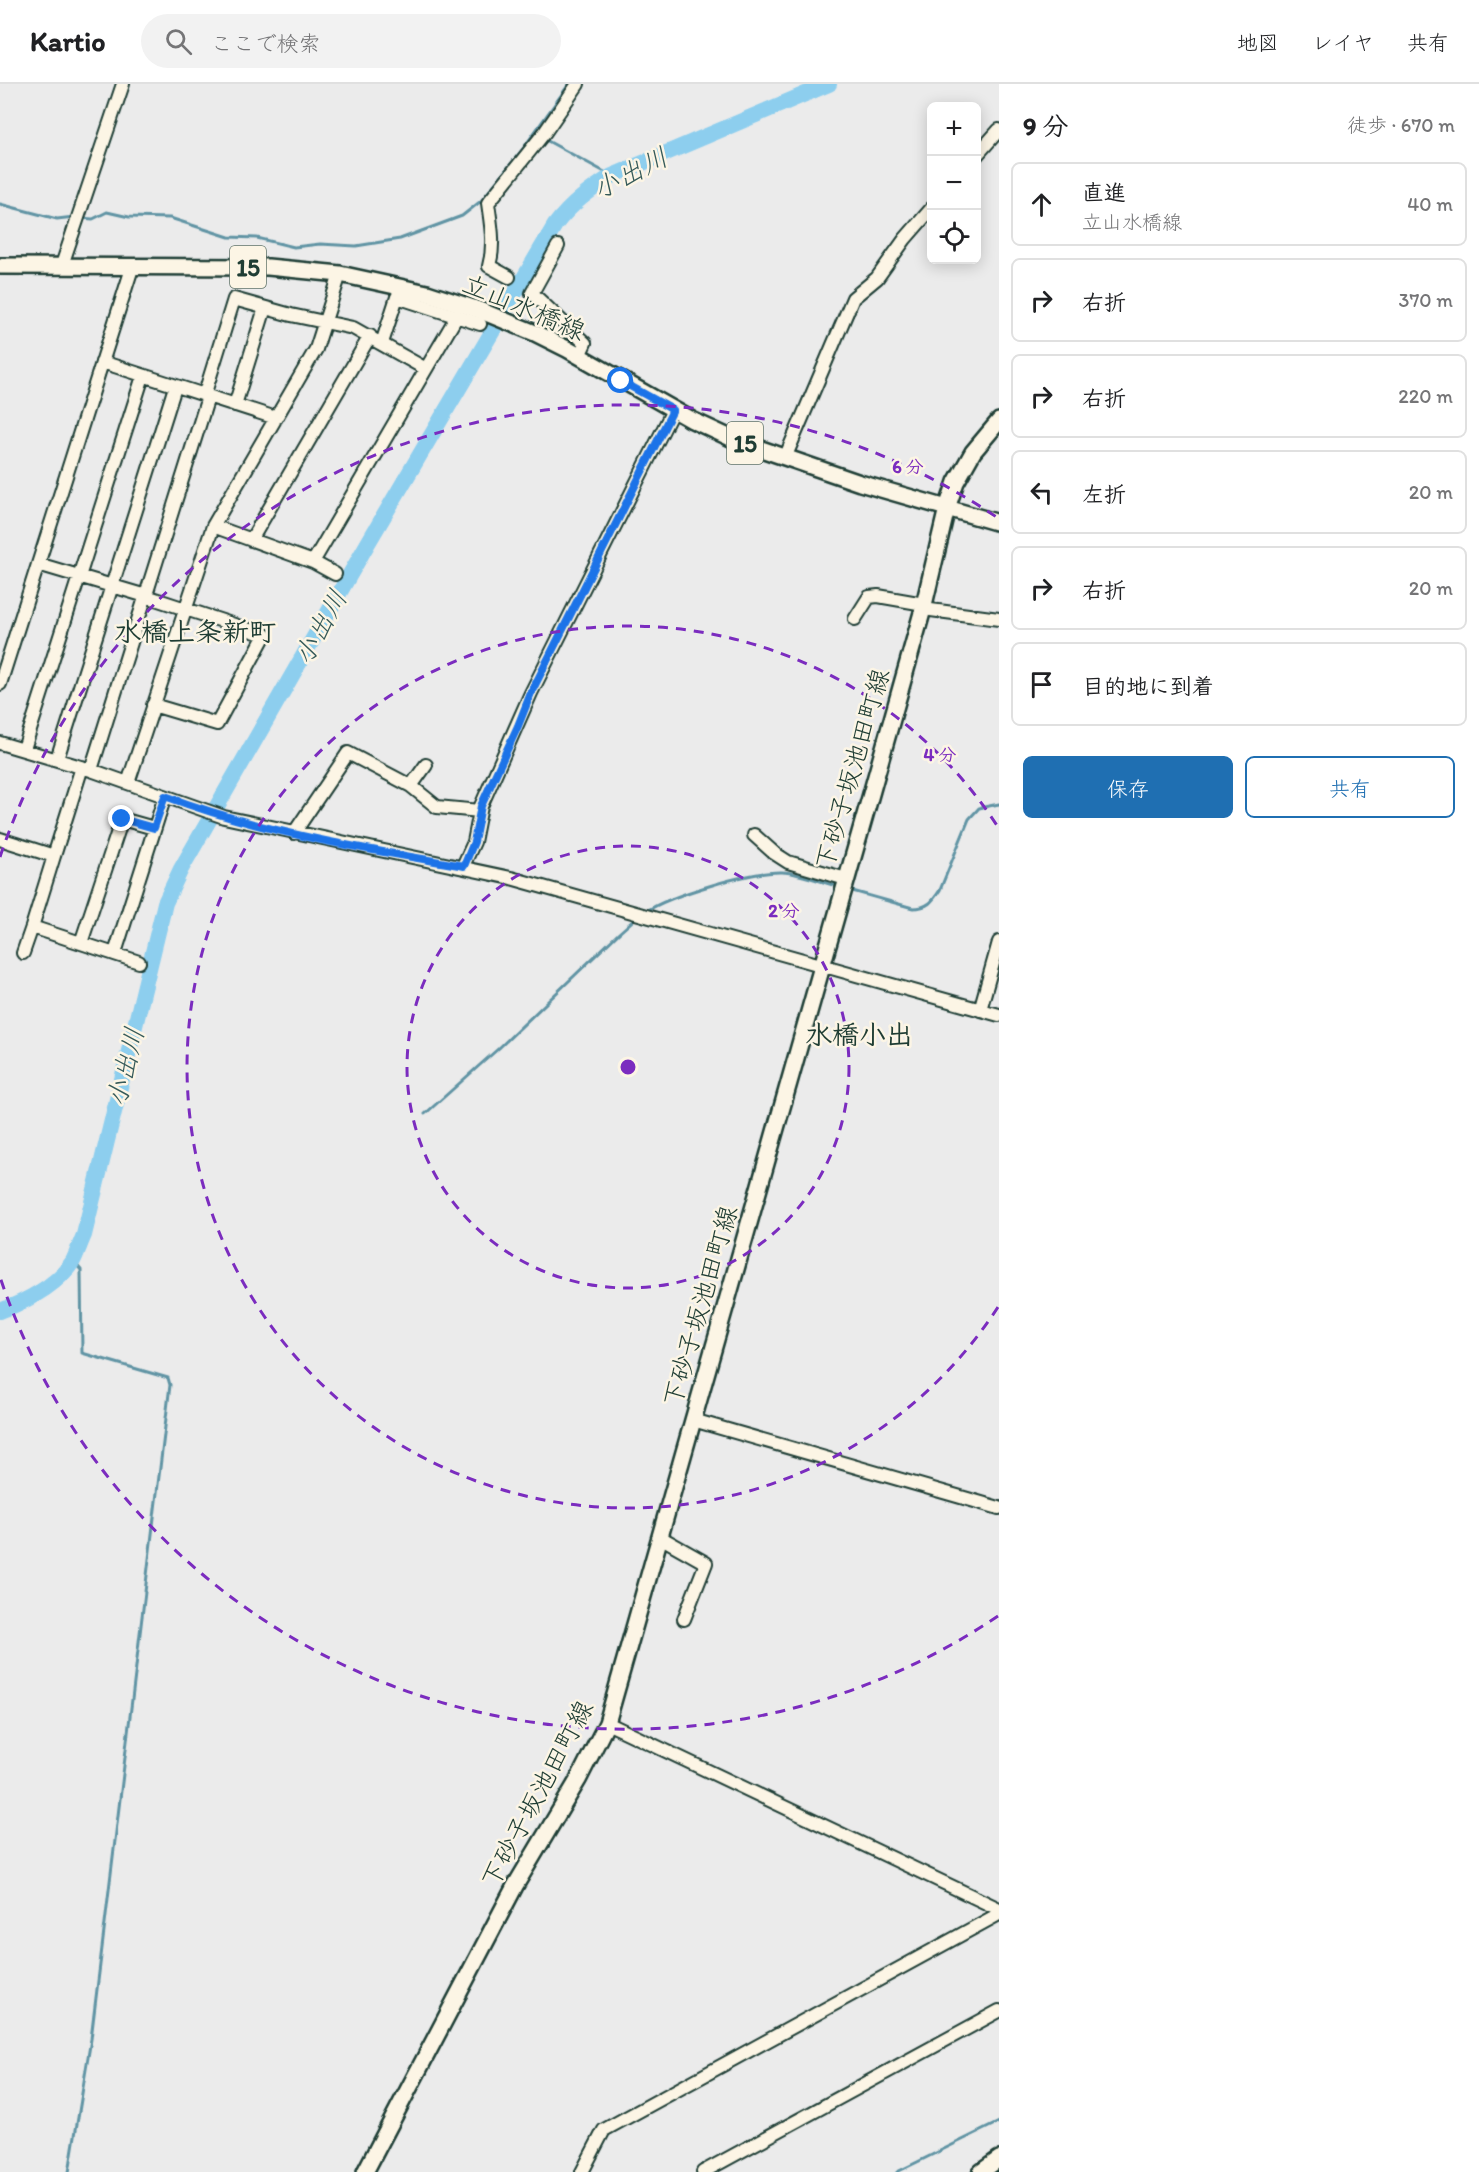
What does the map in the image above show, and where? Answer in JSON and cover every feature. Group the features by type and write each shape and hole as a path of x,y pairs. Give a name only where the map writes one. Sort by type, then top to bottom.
{"main road":[{"name":"立山水橋線","path":"0,266 268,267 340,274 427,293 484,319 508,322 535,333 673,410 735,440 860,483 999,523"},
{"name":"下砂子坂池田町線","path":"365,2172 515,1886 578,1780 607,1724 923,606 947,508 956,482 973,452 999,422"},
{"path":"981,2172 999,2160"}],"street":[{"path":"62,265 123,84"},
{"path":"509,277 489,266 493,241 488,203 545,132 578,84"},
{"path":"981,150 999,130"},
{"path":"785,458 853,298 877,279 905,239 930,210"},
{"path":"558,246 532,293 585,343 579,356"},
{"path":"0,684 133,265"},
{"path":"128,783 213,526 316,349 340,274"},
{"path":"382,343 397,297 457,316 484,319"},
{"path":"23,953 54,856 146,596 234,299 353,328 426,369"},
{"path":"235,405 266,308"},
{"path":"314,562 457,316"},
{"path":"251,540 370,336"},
{"path":"102,362 276,418"},
{"path":"24,749 143,376"},
{"path":"57,759 176,387"},
{"path":"464,866 474,842 480,811 531,693 673,410"},
{"path":"213,526 314,562 335,574"},
{"path":"38,564 185,608 265,635 217,724 153,705"},
{"path":"855,619 869,597 878,596 999,619"},
{"path":"0,743 57,759 224,817 464,866 511,878 999,1015"},
{"path":"294,833 348,753 411,786 437,807 480,811"},
{"path":"411,786 426,765"},
{"path":"115,953 165,796"},
{"path":"81,943 122,819 154,828"},
{"path":"754,835 788,862 846,879"},
{"path":"0,839 54,856"},
{"path":"32,927 140,962"},
{"path":"980,1010 999,942"},
{"path":"693,1420 999,1508"},
{"path":"660,1537 706,1563 684,1619"},
{"path":"607,1724 999,1909"},
{"path":"582,2172 604,2130 999,1914"},
{"path":"703,2172 999,2011"}],"waterway":[{"path":"80,218 93,219 107,212 129,217 170,218 229,237 257,238 294,247 320,244 356,246 400,239 462,216 481,201 522,150 569,84"},
{"name":"小出川","path":"0,1311 41,1292 59,1278 73,1261 84,1235 165,903 181,869 368,543 555,225 581,198 612,176 829,84"},
{"path":"544,139 612,176"},
{"path":"0,204 57,219 74,217"},
{"path":"849,890 913,908 926,905 940,890 969,819 979,808 999,804"},
{"path":"645,912 673,898 751,875 782,872 840,887"},
{"path":"425,1114 499,1048 637,917"},
{"path":"69,2172 91,2039 170,1385 168,1378 82,1353 81,1270 73,1261"},
{"path":"897,2172 999,2122"}],"district":[{"name":"水橋上条新町","path":"195,631"},
{"name":"水橋小出","path":"859,1034"}],"route":[{"path":"122,819 154,828 165,796 224,817 330,841 464,866 474,842 481,806 531,693 673,410 621,381"}]}
